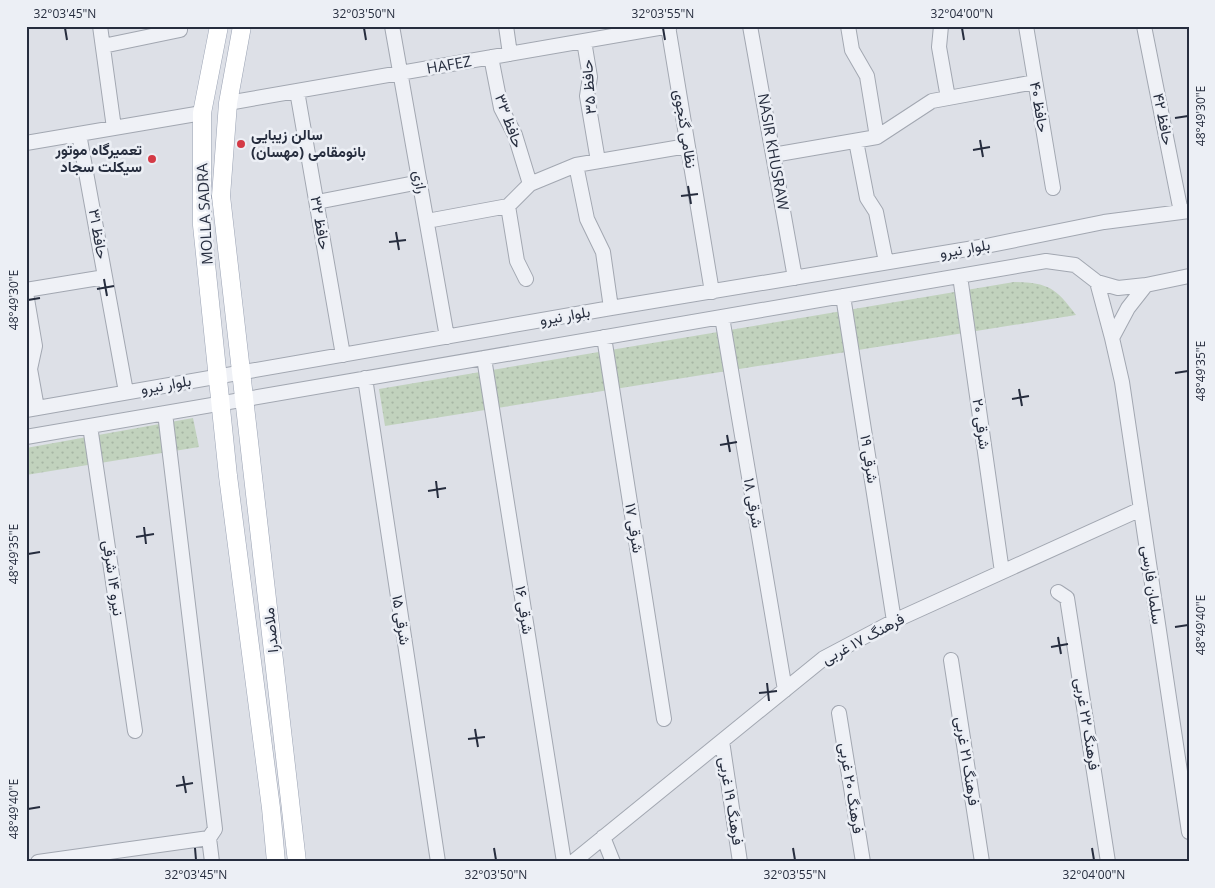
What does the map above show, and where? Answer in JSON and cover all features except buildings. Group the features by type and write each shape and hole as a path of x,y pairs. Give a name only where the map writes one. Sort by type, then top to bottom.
{"main road":[{"name":"MOLLA SADRA","path":"219,26 202,113 202,225 221,403"},
{"name":"MOLLA SADRA","path":"242,26 228,103 221,196 245,399"},
{"name":"ملاصدرا","path":"245,399 297,862"},
{"name":"ملاصدرا","path":"221,403 228,476 271,808 276,862"}],"street":[{"path":"100,26 114,128"},
{"name":"رازی","path":"392,26 447,337"},
{"path":"506,26 510,54"},
{"name":"HAFEZ","path":"228,103 668,26"},
{"name":"نظامی گنجوی","path":"668,26 712,292"},
{"name":"NASIR KHUSRAW","path":"750,26 795,278"},
{"path":"848,26 852,50 867,76 877,137"},
{"path":"941,26 939,47 948,98"},
{"name":"حافظ ۴۰","path":"1026,26 1053,188"},
{"name":"حافظ ۴۲","path":"1144,26 1185,212"},
{"path":"103,46 180,30"},
{"name":"حافظ ۳۵","path":"584,41 590,77 587,96 598,162"},
{"name":"حافظ ۳۳","path":"490,57 501,108 516,135 530,184"},
{"path":"773,155 877,137 932,100 1035,82"},
{"name":"حافظ ۳۲","path":"298,91 343,355"},
{"path":"26,143 202,113"},
{"name":"حافظ ۳۱","path":"80,134 126,392"},
{"path":"856,141 867,198 876,212 886,262"},
{"path":"427,222 508,206 530,184 576,165 687,146"},
{"path":"576,165 587,219 603,252 612,308"},
{"path":"317,202 420,182"},
{"path":"508,206 517,261 526,279"},
{"name":"بلوار نیرو","path":"32,409 612,308 986,246 1104,222 1185,212"},
{"name":"بلوار نیرو","path":"26,437 1046,261 1075,265 1097,282 1118,288 1146,285 1189,276"},
{"name":"۲۰ شرقی","path":"960,276 1002,572"},
{"path":"32,409 30,369 36,346 26,291 105,277"},
{"name":"سلمان فارسی","path":"1097,282 1122,382 1189,832"},
{"path":"1112,338 1128,308 1146,285"},
{"name":"۱۹ شرقی","path":"844,296 894,621"},
{"name":"۱۸ شرقی","path":"722,317 784,690"},
{"name":"۱۷ شرقی","path":"604,337 664,719"},
{"name":"۱۶ شرقی","path":"484,358 564,862"},
{"name":"۱۵ شرقی","path":"365,378 438,862"},
{"path":"165,413 215,829 209,838 212,862"},
{"name":"نیرو ۱۴ شرقی","path":"90,426 135,730"},
{"name":"فرهنگ ۱۷ غربی","path":"573,862 824,658 894,621 1141,509"},
{"name":"فرهنگ ۲۲ غربی","path":"1058,592 1068,598 1108,862"},
{"name":"فرهنگ ۲۱ غربی","path":"951,660 982,862"},
{"name":"فرهنگ ۲۰ غربی","path":"839,713 863,862"},
{"name":"فرهنگ ۱۹ غربی","path":"722,741 740,862"},
{"path":"603,837 613,862"},
{"path":"38,862 209,838"}],"green space":[{"path":"1014,282 1043,285 1050,288 1062,298 1076,315 385,426 379,389"},
{"path":"193,418 199,447 26,475 26,448"}],"place":[{"name":"سالن زیبایی بانومقامی (مهسان)","path":"241,144"},
{"name":"تعمیرگاه موتور سیکلت سجاد","path":"152,159"}]}
